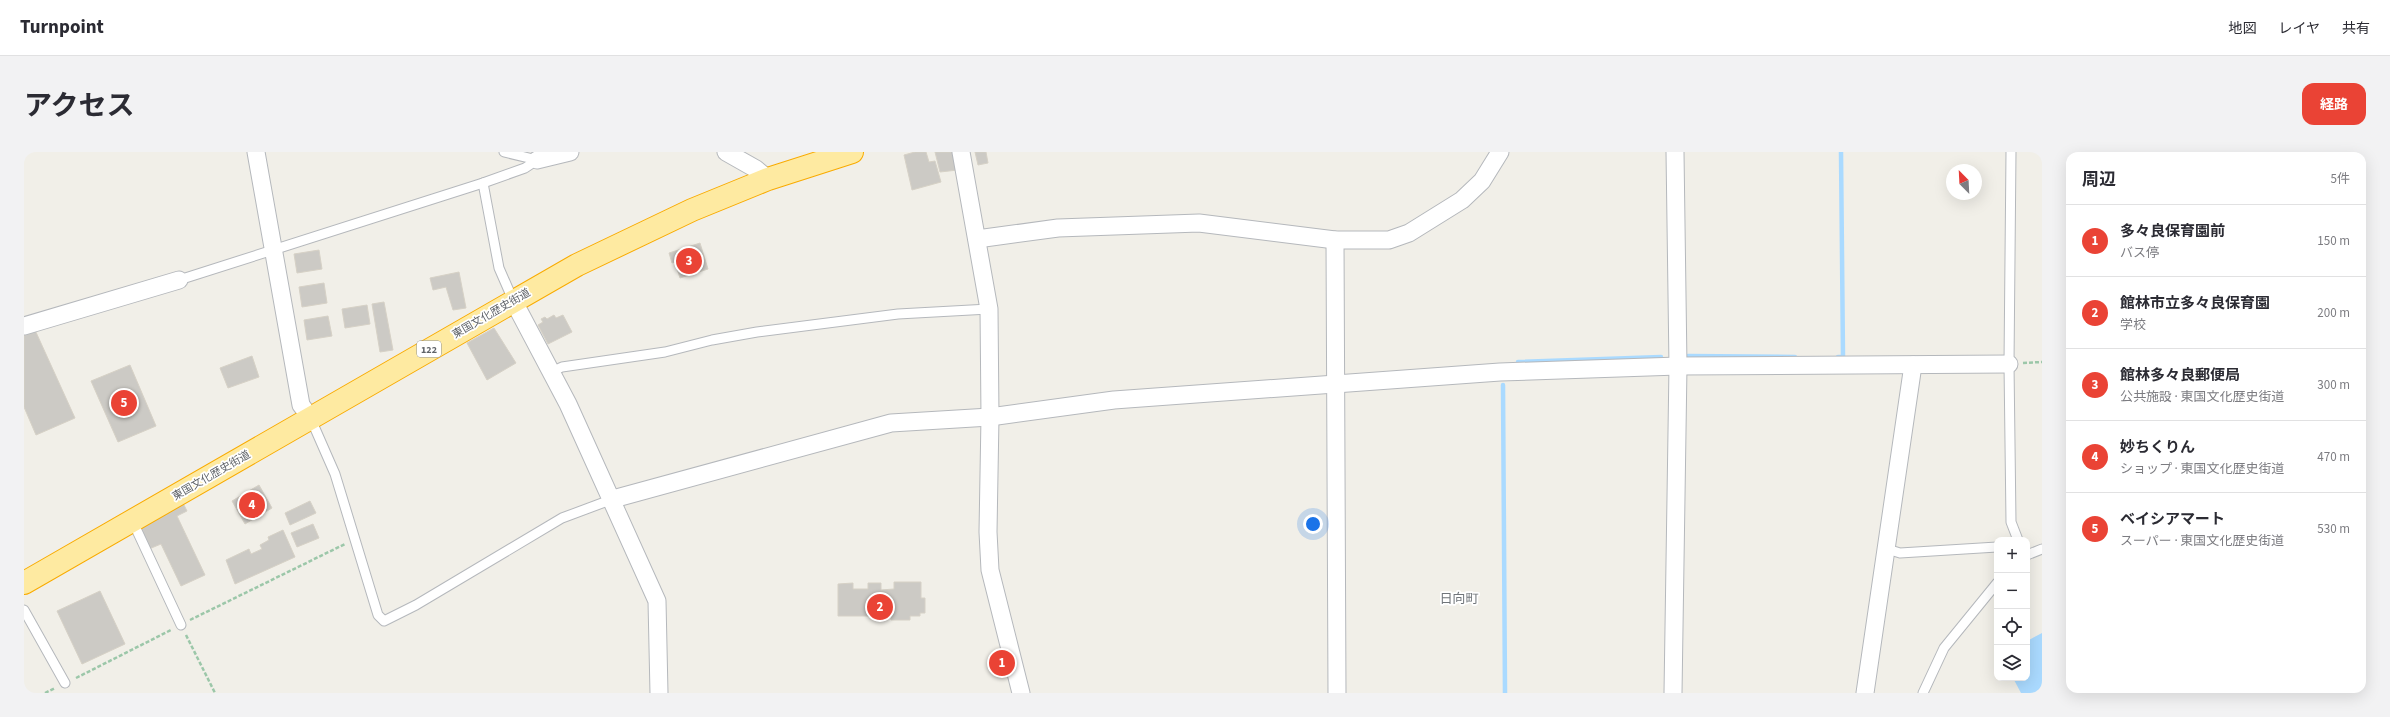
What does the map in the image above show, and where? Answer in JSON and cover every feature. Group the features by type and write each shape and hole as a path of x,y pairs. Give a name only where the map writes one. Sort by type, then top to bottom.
{"highway":[{"name":"東国文化歴史街道","path":"24,583 513,300 628,239 692,210 768,179 852,152"}],"street":[{"path":"256,152 301,405 310,417"},
{"path":"537,160 570,152"},
{"path":"726,152 756,169 768,179"},
{"path":"961,152 989,309 990,417 988,532 990,570 1022,693"},
{"path":"977,239 1058,228 1199,224 1335,240 1389,240 1409,232 1462,200 1482,181 1500,152"},
{"path":"1673,693 1678,366 1675,152"},
{"path":"1335,240 1337,693"},
{"path":"24,326 179,280"},
{"path":"513,300 551,372 613,499 657,601 659,693"},
{"path":"613,499 891,423 990,417 1114,400 1336,382 1500,372 1678,366 2009,364"},
{"path":"1865,693 1913,365"}],"lane":[{"path":"504,152 537,160"},
{"path":"2011,152 2009,364 2011,522 2017,537"},
{"path":"179,280 483,183 525,168 537,160"},
{"path":"483,183 499,268 513,300"},
{"path":"551,372 562,366 665,352 712,340 757,332 898,314 989,309"},
{"path":"310,417 335,474 378,615 384,621 416,605 562,518 613,499"},
{"path":"132,520 181,625"},
{"path":"1887,549 1900,553 1994,547"},
{"path":"2030,553 2042,549"},
{"path":"1923,693 1944,648 1994,587"},
{"path":"24,610 65,683"}],"path":[{"path":"46,693 355,539"},
{"path":"181,625 215,693"}],"water":[{"path":"2042,633 2042,693 2021,693 2015,681 2030,681 2030,639"}],"building":[{"path":"915,152 926,152 929,162 935,161 941,182 912,190 904,155"},
{"path":"935,152 954,152 958,170 940,172"},
{"path":"975,152 986,152 988,163 978,165"},
{"path":"700,243 708,269 680,278 675,262 672,263 669,253"},
{"path":"319,250 322,269 297,273 294,254"},
{"path":"459,272 466,308 453,310 446,287 433,290 430,278"},
{"path":"324,283 327,303 302,307 299,287"},
{"path":"384,302 393,350 380,352 372,304"},
{"path":"367,305 370,324 345,328 342,309"},
{"path":"554,315 556,318 563,315 572,332 548,344 538,325 543,322 541,319 545,317 547,319"},
{"path":"328,316 332,336 307,340 304,320"},
{"path":"494,328 516,363 487,380 467,343"},
{"path":"35,330 75,418 36,435 24,407 24,335"},
{"path":"252,356 259,377 228,388 220,368"},
{"path":"130,365 156,426 118,442 91,381"},
{"path":"259,485 272,508 245,524 232,501"},
{"path":"182,501 187,511 177,516 205,575 181,586 161,544 149,549 137,523"},
{"path":"310,501 316,513 290,525 285,513"},
{"path":"313,524 319,538 297,547 291,533"},
{"path":"283,530 295,557 235,584 226,560 249,549 251,554 262,549 260,545 269,540 268,537"},
{"path":"894,582 921,582 921,598 925,598 925,613 920,613 920,616 910,616 910,620 891,620 891,616 838,616 838,584 853,583 853,589 868,589 868,583 881,583 881,590 894,589"},
{"path":"100,591 125,644 82,664 57,611"}],"waterway":[{"path":"1838,357 1843,357 1841,152"},
{"path":"1688,356 1795,357"},
{"path":"1518,362 1661,357"},
{"path":"1503,385 1505,693"}],"place":[{"name":"館林多々良郵便局","path":"689,261"},
{"name":"ベイシアマート","path":"124,403"},
{"name":"妙ちくりん","path":"252,505"},
{"name":"館林市立多々良保育園","path":"880,607"},
{"name":"多々良保育園前","path":"1002,663"}],"district":[{"name":"日向町","path":"1459,598"}]}
